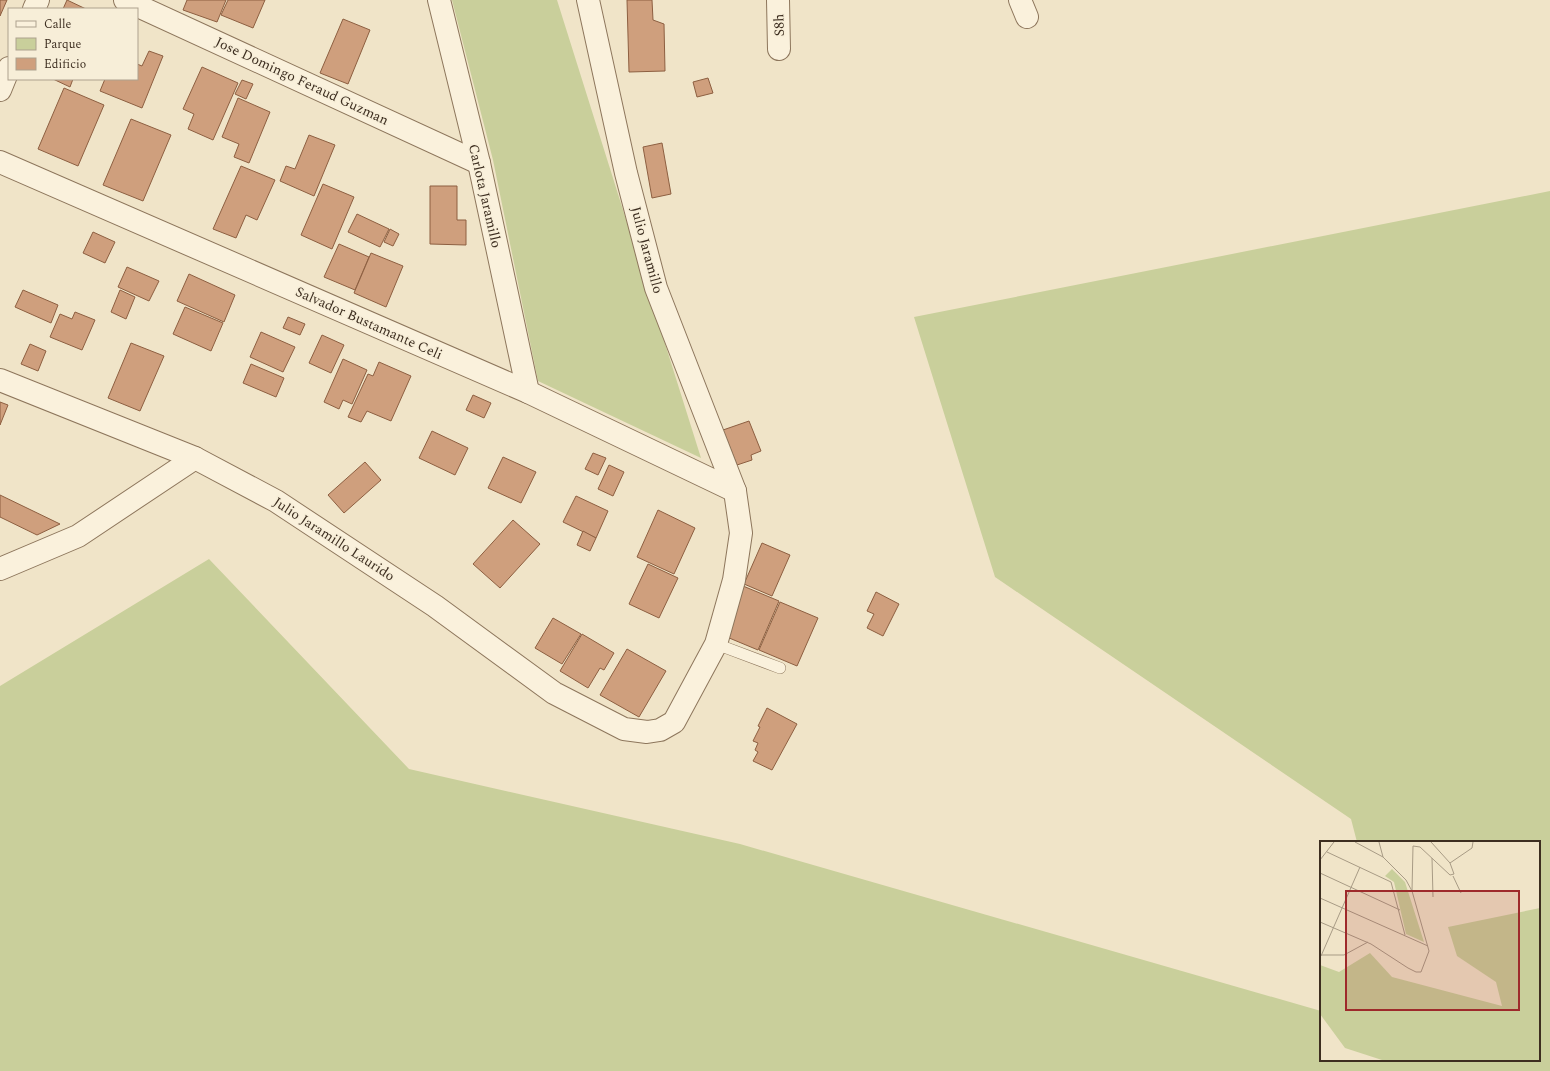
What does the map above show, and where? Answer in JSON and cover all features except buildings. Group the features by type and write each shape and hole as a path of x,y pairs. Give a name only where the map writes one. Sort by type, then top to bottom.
{"street":[{"name":"Jose Domingo Feraud Guzman","path":"125,0 479,163"},
{"name":"Carlota Jaramillo","path":"439,0 479,163 528,392"},
{"name":"Julio Jaramillo","path":"588,0 626,173 656,288 735,491 741,533 734,580 716,644 674,722 660,730 647,732"},
{"name":"S8h","path":"778,0 779,49"},
{"path":"0,90 8,70"},
{"name":"Salvador Bustamante Celi","path":"0,162 528,392 735,491"},
{"name":"Julio Jaramillo Laurido","path":"0,380 195,458 276,501 435,606 554,692 624,729 647,732"},
{"path":"0,569 78,536 195,458"}],"lane":[{"path":"716,644 780,668"}],"green space":[{"path":"452,0 557,0 701,458 538,381 493,160"},
{"path":"1550,191 1550,1071 0,1071 0,686 209,559 409,769 740,844 1320,1011 1320,1061 1540,1061 1540,841 1357,841 1351,819 995,577 914,317"}]}
